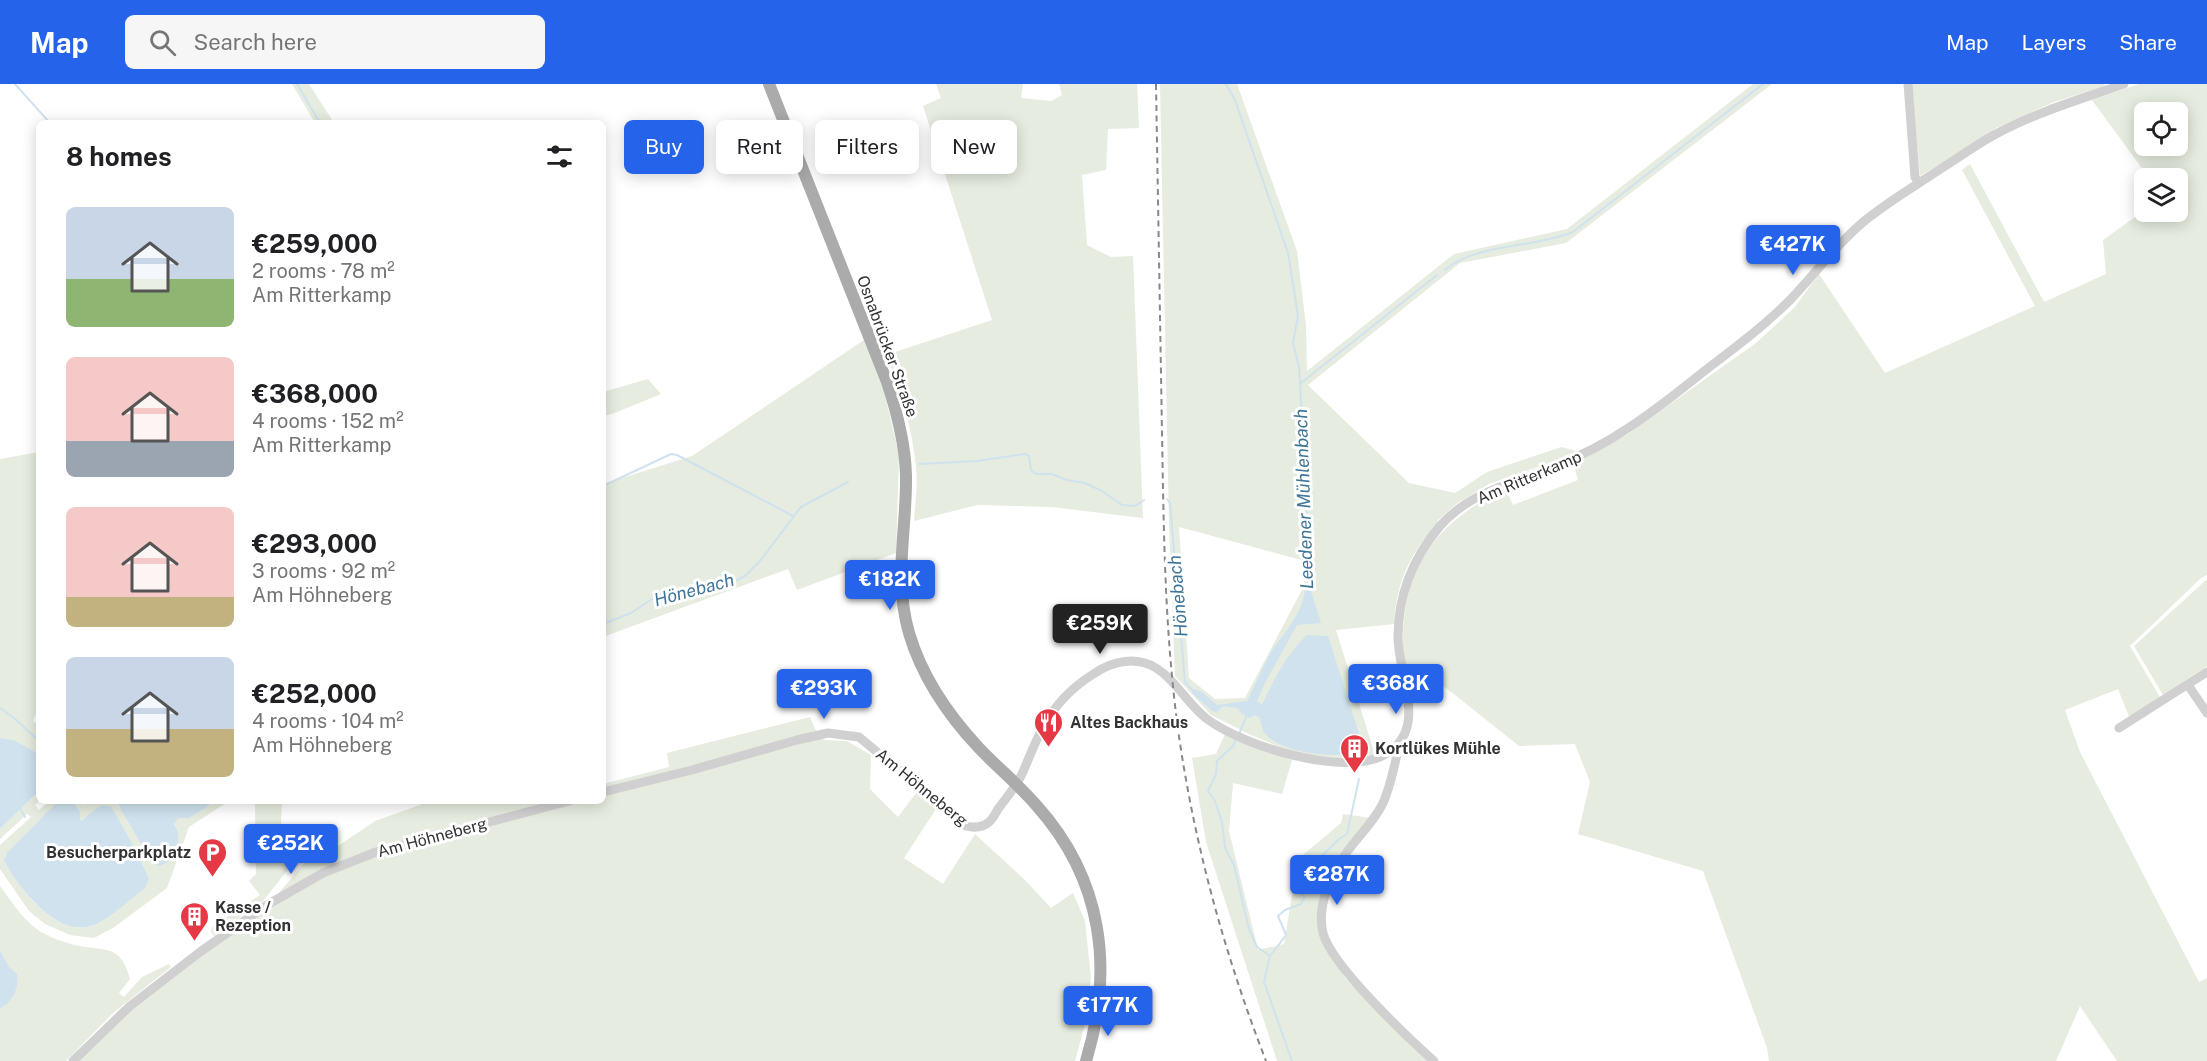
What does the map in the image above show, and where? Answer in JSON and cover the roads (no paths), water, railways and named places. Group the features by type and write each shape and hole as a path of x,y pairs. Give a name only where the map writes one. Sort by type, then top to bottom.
{"main road":[{"name":"Osnabrücker Straße","path":"769,84 887,382 903,438 906,475 901,580 909,632 917,657 931,685 962,729 1038,806 1066,843 1085,885 1096,920 1102,966 1099,1004 1086,1061"}],"street":[{"path":"1908,84 1915,177 1919,183"},
{"name":"Am Ritterkamp","path":"1434,1061 1350,976 1334,954 1324,934 1322,917 1324,897 1342,859 1382,804 1397,755 1395,748 1403,738 1408,725 1410,708 1398,638 1404,597 1413,565 1424,545 1450,515 1481,494 1583,454 1628,429 1751,335 1790,300 1863,222 1919,183 1995,134 2051,109 2124,84"},
{"path":"1016,784 1046,722 1067,695 1093,674 1114,663 1130,661 1144,663 1157,669 1209,721 1250,741 1307,759 1333,762 1377,758 1395,748"},
{"path":"2119,728 2207,672"},
{"path":"2188,685 2207,713"},
{"name":"Am Höhneberg","path":"606,791 828,733 859,737 966,826 974,828 989,823 1016,784"},
{"name":"Am Höhneberg","path":"73,1061 130,1006 200,951 267,905 323,873 376,852 558,804"}],"water":[{"path":"1305,586 1310,588 1321,623 1297,625 1257,701 1262,705 1287,659 1307,635 1328,636 1364,749 1363,752 1326,755 1285,746 1273,741 1265,734 1259,717 1254,715 1250,718 1241,713 1238,708 1223,706 1217,712 1212,711 1192,693 1194,689 1202,692 1217,705 1247,701 1269,655 1298,612"},
{"path":"0,738 14,740 36,752 36,794 0,829"},
{"path":"55,804 75,804 82,820 96,809 108,806 112,808 149,878 145,888 102,921 82,928 68,926 42,909 19,884 4,860 7,853"},
{"path":"118,804 211,804 189,818 178,818 174,824 178,832 178,845 168,862 159,866 151,861"},
{"path":"0,950 10,968 17,974 17,985 14,994 0,1009"}],"waterway":[{"path":"15,84 47,120"},
{"path":"297,84 318,120"},
{"name":"Leedener Mühlenbach","path":"1226,84 1235,100 1288,253 1298,316 1293,343 1299,367 1309,557 1308,589"},
{"path":"1445,270 1458,261 1489,250 1541,241 1573,232 1763,84"},
{"path":"1301,383 1437,275"},
{"path":"606,485 671,454 677,455 793,516"},
{"name":"Hönebach","path":"919,464 977,461 1025,454 1029,456 1031,470 1036,474 1052,474 1067,480 1085,483 1102,491 1122,505 1135,506 1144,500"},
{"name":"Hönebach","path":"606,623 631,613 652,599 700,585 737,580 745,576 760,561 801,507 848,482"},
{"name":"Hönebach","path":"1167,499 1170,503 1185,682 1193,691"},
{"name":"Hönebach","path":"0,708 36,738"},
{"name":"Leedener Mühlenbach","path":"1239,734 1247,715"},
{"name":"Leedener Mühlenbach","path":"1236,739 1233,746 1217,761 1216,774 1208,791 1215,801 1222,822 1225,848 1234,865 1249,929 1257,947 1270,956 1264,982 1292,1061"},
{"path":"1271,955 1286,935 1278,916 1285,910 1301,904 1304,898 1299,868 1319,859 1347,834 1359,779"},
{"path":"21,810 25,817"}],"railway":[{"path":"1156,84 1164,518 1173,689 1185,774 1200,847 1229,955 1266,1061"}],"place":[{"name":"Altes Backhaus","path":"1049,748"},
{"name":"Kortlükes Mühle","path":"1354,774"},
{"name":"Besucherparkplatz","path":"212,878"},
{"name":"Kasse / Rezeption","path":"194,942"}]}
